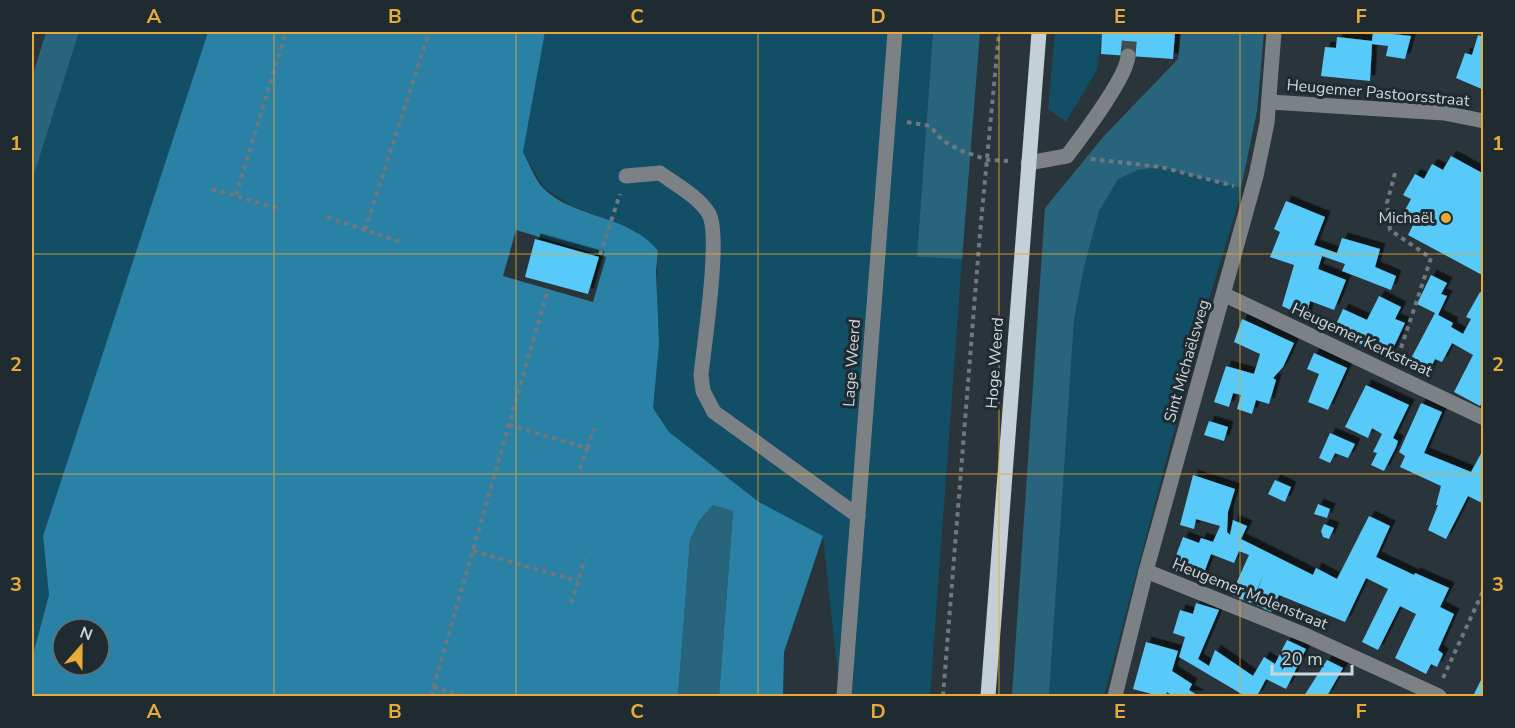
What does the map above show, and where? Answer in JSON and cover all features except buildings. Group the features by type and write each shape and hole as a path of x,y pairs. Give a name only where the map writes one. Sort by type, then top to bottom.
{"main road":[{"name":"Hoge Weerd","path":"988,696 1028,162 1040,32"}],"street":[{"name":"Lage Weerd","path":"844,696 895,32"},
{"name":"Sint Michaëlsweg","path":"1115,696 1146,571 1225,295 1252,191 1270,102 1274,32"},
{"path":"1028,162 1067,156 1113,89 1128,64 1128,56"},
{"name":"Heugemer Pastoorsstraat","path":"1270,102 1417,111 1484,121"},
{"path":"626,176 660,173 695,199 710,215 714,239 701,375 703,391 714,412 858,516"},
{"name":"Heugemer Kerkstraat","path":"1225,295 1484,418"},
{"name":"Heugemer Molenstraat","path":"1146,571 1305,635 1437,695"}],"path":[{"path":"236,195 286,32"},
{"path":"365,230 429,32"},
{"path":"943,696 999,32"},
{"path":"915,124 930,126 943,141 962,151 988,160 1028,162"},
{"path":"1067,156 1161,167 1252,191"},
{"path":"1393,374 1431,258 1390,230 1387,203 1395,173"},
{"path":"600,255 626,176"},
{"path":"212,189 278,208"},
{"path":"327,217 404,243"},
{"path":"430,696 548,289"},
{"path":"509,425 587,448"},
{"path":"580,469 594,429"},
{"path":"473,551 578,581"},
{"path":"571,603 585,560"},
{"path":"1437,695 1484,589"},
{"path":"433,687 463,696"}],"shaded area":[{"path":"46,32 79,32 32,181 32,78"},
{"path":"79,32 208,32 43,536 49,595 32,658 32,181"},
{"path":"208,32 545,32 523,152 541,185 556,199 633,230 647,239 658,251 656,271 659,344 653,408 669,432 759,502 823,536 784,652 783,696 719,696 733,511 713,505 699,521 690,540 678,696 32,696 32,658 49,595 43,536"},
{"path":"545,32 933,32 917,257 962,259 930,696 840,696 823,536 759,502 669,432 653,408 658,251 634,230 572,206 544,188 523,152"},
{"path":"933,32 980,32 962,259 917,257"},
{"path":"1055,32 1102,32 1097,70 1066,122 1048,109"},
{"path":"1181,32 1264,32 1257,111 1241,188 1161,167 1138,170 1118,179 1099,211 1084,267 1074,320 1049,696 1012,696 1045,208 1104,136 1178,59"},
{"path":"1161,167 1241,188 1238,204 1207,306 1104,696 1049,696 1074,320 1088,246 1100,208 1117,180 1132,172"},
{"path":"713,505 733,510 719,696 678,696 690,540 699,521"}],"pier":[{"path":"516,230 606,257 593,302 503,276"}],"tunnel":[{"path":"1128,56 1130,32"}],"place":[{"name":"Michaël","path":"1446,218"}]}
